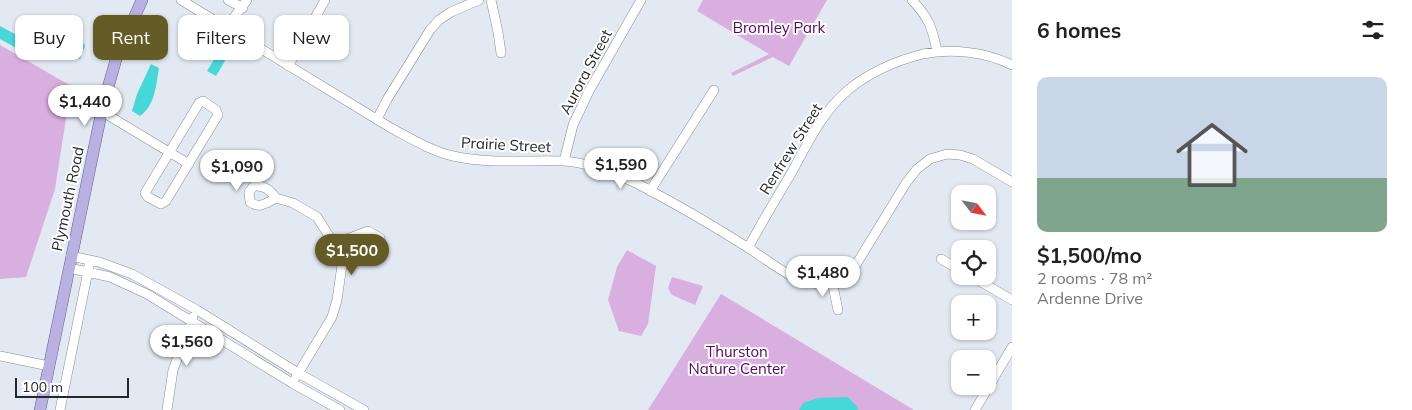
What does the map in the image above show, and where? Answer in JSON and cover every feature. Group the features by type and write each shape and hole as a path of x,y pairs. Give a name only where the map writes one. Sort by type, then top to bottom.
{"main road":[{"name":"Plymouth Road","path":"40,410 102,111 117,56 142,0"}],"street":[{"name":"Prairie Street","path":"181,0 205,15"},
{"path":"228,0 245,4 236,15"},
{"path":"288,66 324,0"},
{"path":"377,119 430,30 439,20 451,12 479,0"},
{"path":"491,0 501,53"},
{"name":"Aurora Street","path":"564,161 573,125 589,92 641,0"},
{"path":"912,0 926,14 937,51"},
{"name":"Prairie Street","path":"264,51 377,119 422,144 452,156 511,162 564,161 596,167 636,184 803,282 832,281 854,268 906,183 917,169 930,159 946,154 960,155 973,159 1012,182"},
{"name":"Renfrew Street","path":"748,248 810,139 827,114 847,91 873,72 902,59 937,51 975,53 1012,65"},
{"path":"650,191 714,90"},
{"path":"203,101 216,110 218,116 189,164 166,201 161,204 148,197 145,193 199,103 203,101"},
{"path":"102,111 189,164"},
{"path":"276,198 294,203 317,217 334,244 342,265 337,300 332,316 292,383"},
{"path":"334,244 368,231 380,238 381,246 378,250 342,265"},
{"path":"941,259 951,265"},
{"path":"60,410 90,260"},
{"path":"70,262 90,260 132,274 197,310 298,373 364,410"},
{"path":"70,262 88,271 132,286 340,410"},
{"path":"832,281 838,310"},
{"path":"986,285 1012,300"},
{"path":"167,410 173,370 197,310"},
{"path":"975,410 1012,347"},
{"path":"0,356 49,366"}],"green space":[{"name":"Bromley Park","path":"703,0 827,0 789,66 773,57 733,76 731,73 769,54 697,11"},
{"path":"0,45 15,54 15,60 26,60 71,86 55,189 26,277 0,279"},
{"path":"627,250 656,266 648,324 641,336 619,331 608,300 617,267"},
{"path":"672,277 703,286 695,305 672,295 668,288"},
{"name":"Thurston Nature Center","path":"721,294 914,410 648,410"}],"water":[{"path":"0,26 15,34 15,47 0,39"},
{"path":"214,60 225,60 216,76 207,71"},
{"path":"151,64 159,68 156,88 149,107 140,116 132,111 137,94"},
{"path":"848,397 857,406 858,410 799,410 803,403 818,398"}]}
